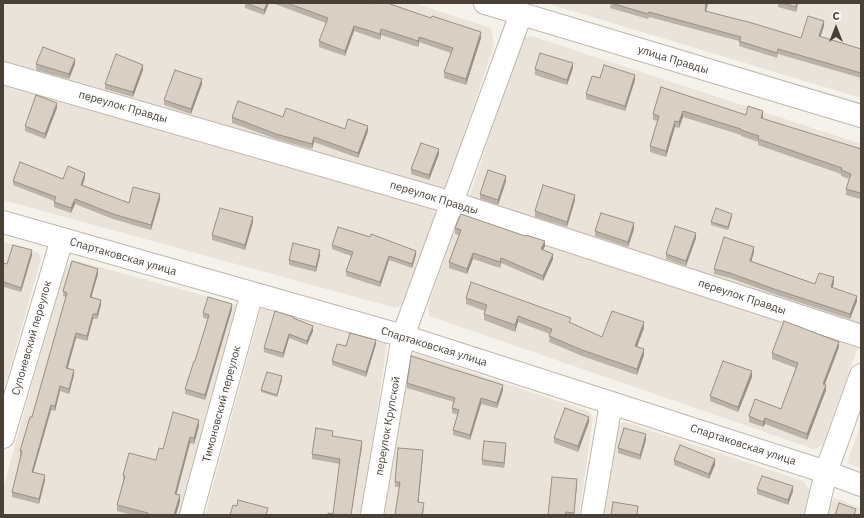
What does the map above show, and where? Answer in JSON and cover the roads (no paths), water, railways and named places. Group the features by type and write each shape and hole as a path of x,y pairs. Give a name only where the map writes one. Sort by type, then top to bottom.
{"street":[{"name":"улица Правды","path":"485,3 861,116"},
{"name":"переулок Крупской","path":"372,515 403,336 522,14"},
{"name":"переулок Правды","path":"3,73 453,203 861,336"},
{"name":"Спартаковская улица","path":"3,222 403,336 826,472 861,485"},
{"name":"Супоневский переулок","path":"3,438 62,239"},
{"name":"Тимоновский переулок","path":"191,515 252,293"},
{"path":"816,515 826,472 861,375"},
{"path":"592,515 611,403"}]}
